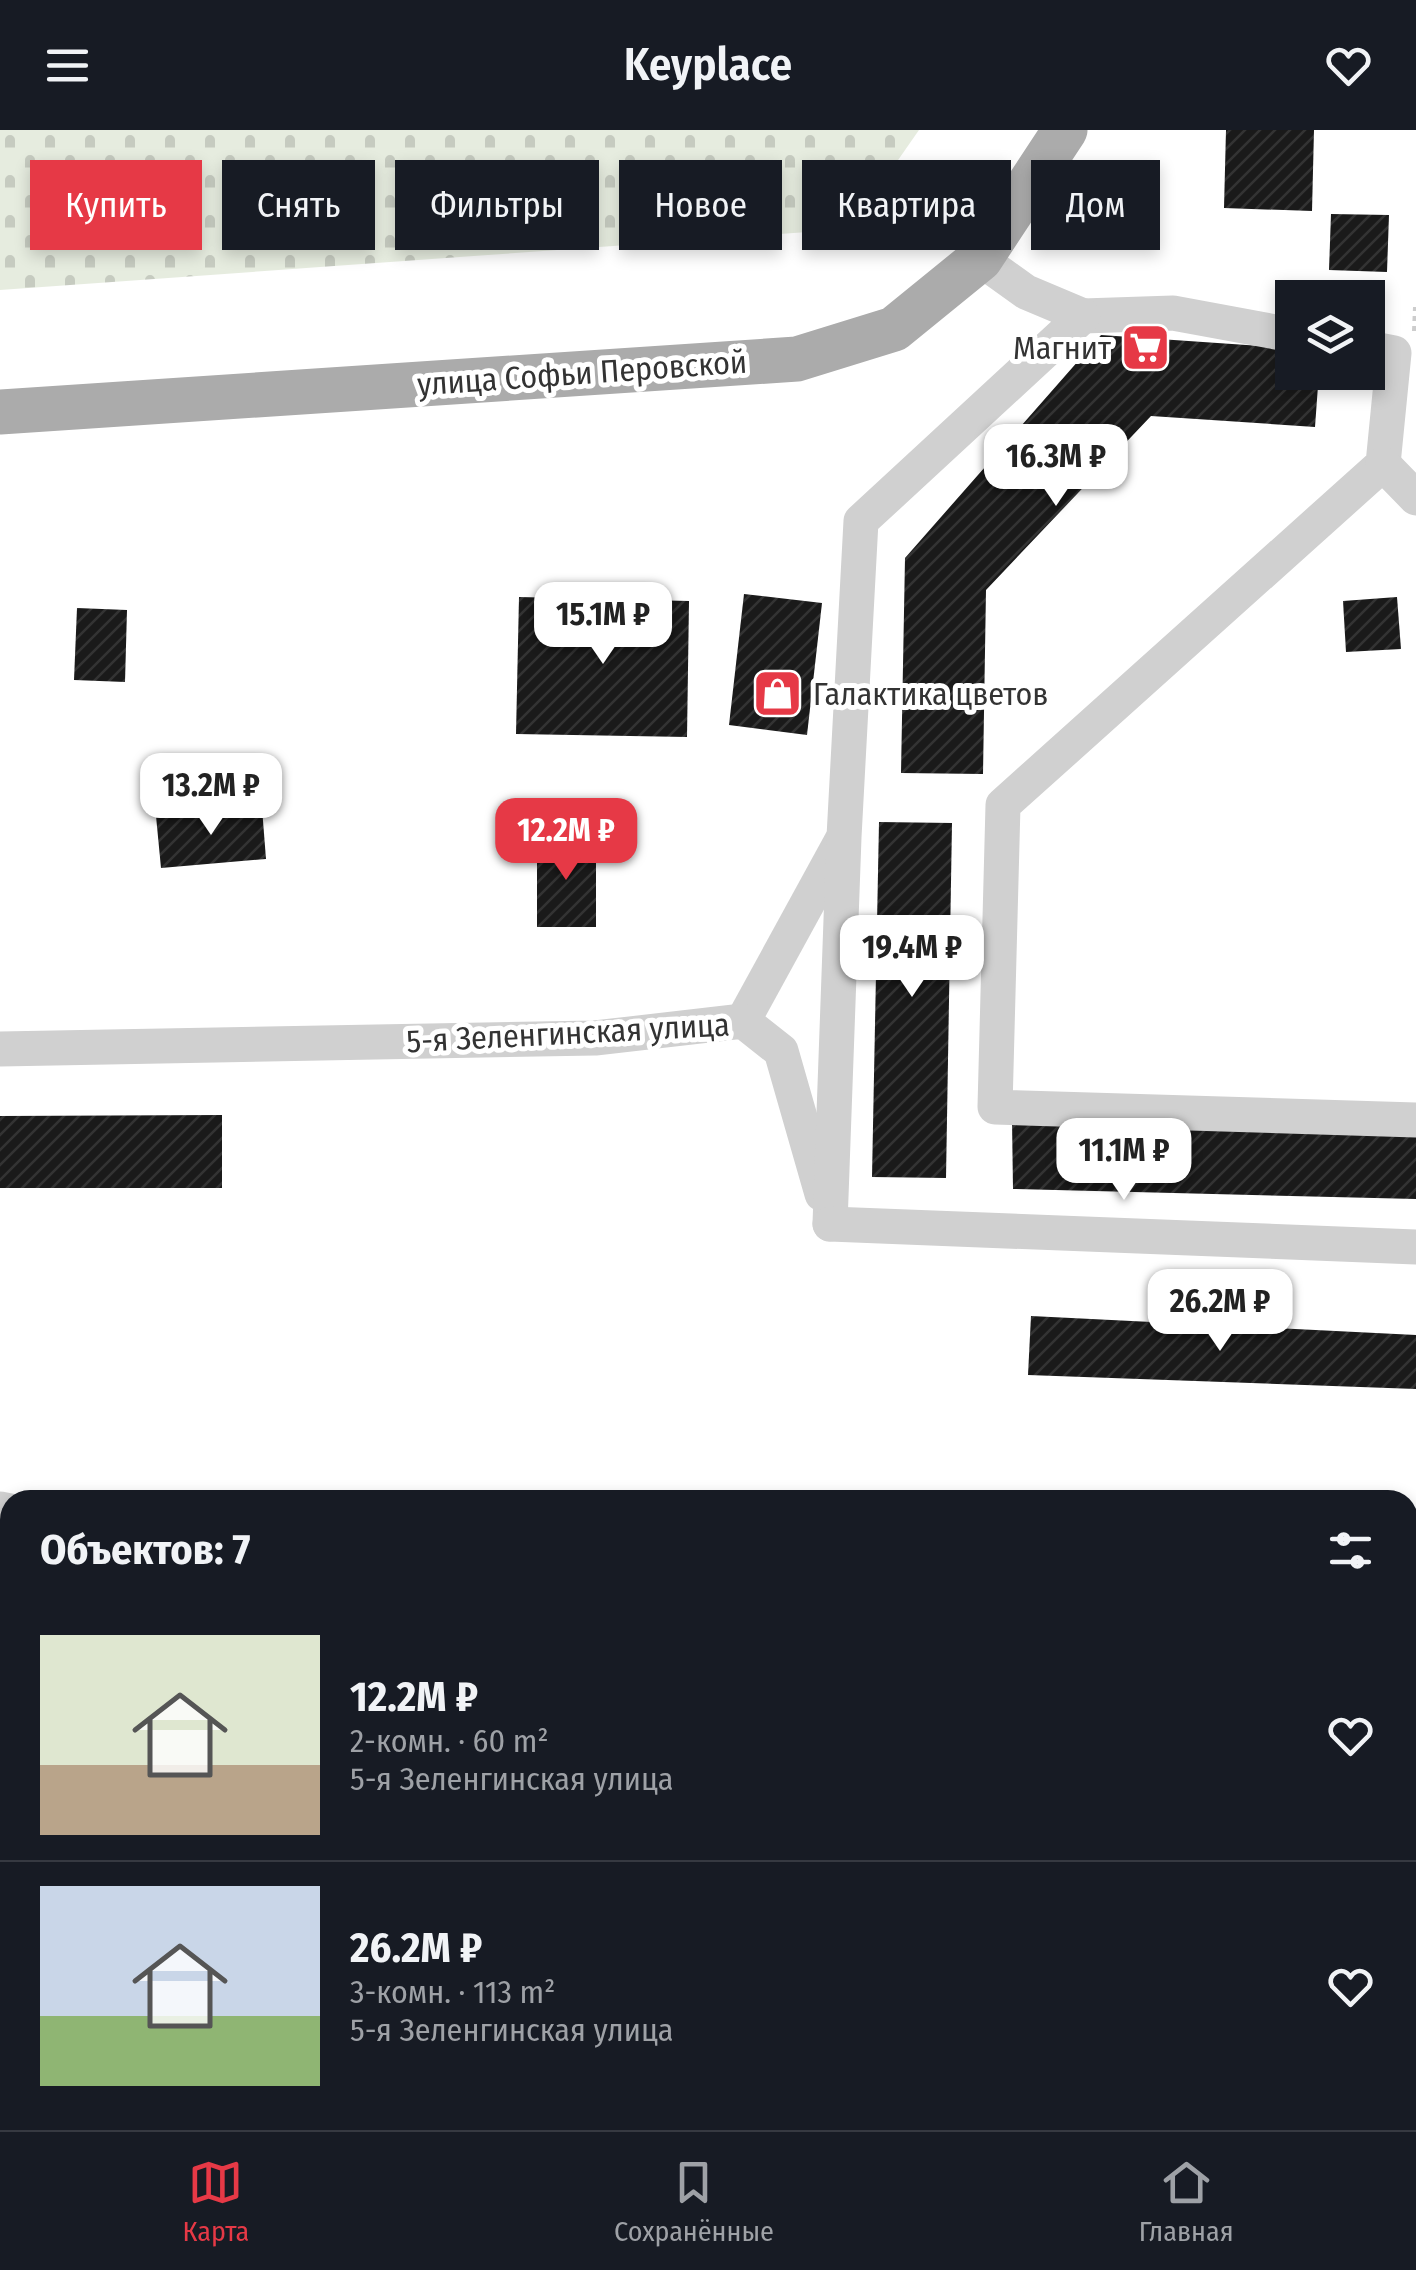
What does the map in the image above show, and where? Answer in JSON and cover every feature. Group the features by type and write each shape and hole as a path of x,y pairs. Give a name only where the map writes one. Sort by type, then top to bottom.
{"main road":[{"name":"улица Софьи Перовской","path":"0,412 798,359 894,329 980,259 1066,130"}],"street":[{"path":"980,259 1026,292 1084,316 1173,313 1275,331"},
{"path":"1084,316 861,521 844,837 830,1224 1416,1247"},
{"path":"1392,351 1383,464 1004,805 994,1107 1416,1120"},
{"path":"1383,464 1416,498"},
{"path":"743,1021 844,837"},
{"name":"5-я Зеленгинская улица","path":"0,1049 595,1038 743,1021 781,1052 830,1224"}],"green space":[{"path":"0,130 919,130 898,160 802,160 802,232 782,234 782,160 619,160 619,246 599,247 599,160 395,160 395,250 557,250 0,290"}],"building":[{"path":"1226,130 1314,130 1312,211 1224,208"},
{"path":"1331,214 1389,215 1387,272 1329,270"},
{"path":"1101,335 1275,347 1275,390 1318,390 1315,427 1151,416 986,590 983,774 901,773 905,558"},
{"path":"744,594 822,603 807,735 729,725"},
{"path":"519,597 689,601 687,737 516,734"},
{"path":"1397,597 1401,649 1346,652 1343,601"},
{"path":"77,608 127,610 125,682 74,680"},
{"path":"262,808 266,859 161,868 156,816"},
{"path":"879,822 952,823 946,1178 872,1177"},
{"path":"537,839 596,839 596,927 537,927"},
{"path":"222,1115 222,1188 0,1188 0,1116"},
{"path":"1012,1120 1416,1126 1416,1199 1013,1189"},
{"path":"1031,1316 1416,1335 1416,1389 1028,1375"}],"place":[{"name":"Магнит","path":"1146,348"},
{"name":"Галактика цветов","path":"778,694"}]}
